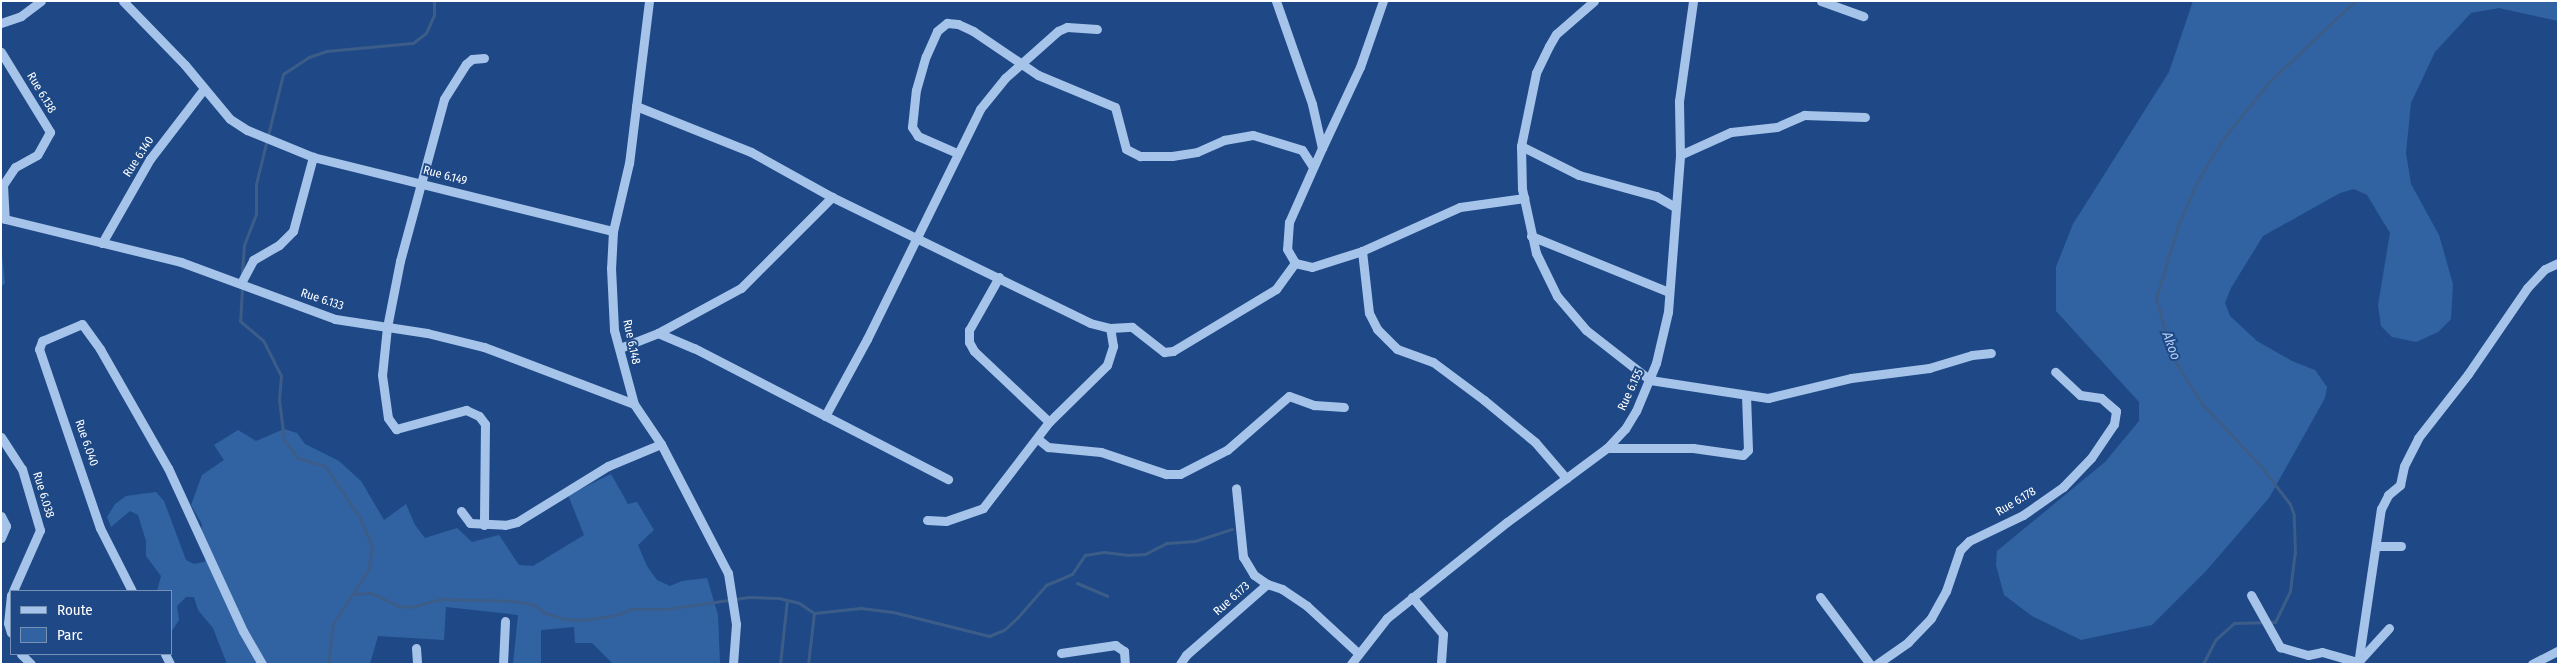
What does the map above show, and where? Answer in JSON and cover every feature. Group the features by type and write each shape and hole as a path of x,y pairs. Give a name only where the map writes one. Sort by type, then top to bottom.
{"street":[{"path":"1,23 21,16 41,1"},
{"name":"Rue 6.149","path":"123,1 173,52 203,90 230,119 261,136 273,139 313,157 421,182 613,231"},
{"name":"Rue 6.148","path":"649,1 624,186 613,231 612,300 620,348 634,404 660,444 718,550 732,590 735,609 733,664"},
{"path":"1276,1 1312,104 1322,148"},
{"path":"1383,1 1360,67 1289,222 1287,249 1295,263 1312,267 1362,251 1460,207 1524,198"},
{"path":"1594,1 1556,34 1549,46 1536,73 1521,146 1524,198 1531,236 1543,270 1571,314 1650,380 1746,396 1778,397 1851,378 1929,368 1972,355 1991,353"},
{"name":"Rue 6.155","path":"1351,664 1387,618 1607,448 1625,430 1650,380 1664,336 1680,155 1679,101 1693,1"},
{"path":"1821,1 1863,16"},
{"path":"957,152 918,136 912,127 916,90 937,31 947,24 958,24 1020,64 1115,107 1126,149 1140,156 1155,158 1197,152 1224,140 1253,135 1302,150 1314,168"},
{"path":"825,416 918,237 957,152 980,109 1020,64 1066,27 1097,29"},
{"name":"Rue 6.138","path":"1,52 50,132 37,155 15,167 3,185 3,218"},
{"path":"484,58 472,59 466,64 444,99 421,182 387,327 382,375 392,427 403,428 466,410 478,416 485,424 484,525"},
{"name":"Rue 6.140","path":"102,243 150,159 203,90"},
{"path":"636,106 734,143 832,197 918,237 1090,323 1110,328 1132,327 1156,348 1164,352 1173,351 1276,289 1295,263"},
{"path":"1680,155 1731,132 1777,127 1804,115 1865,117"},
{"path":"1521,146 1579,175 1656,196 1675,207"},
{"path":"241,283 253,260 279,245 293,231 313,157"},
{"path":"620,348 658,333 741,288 832,197"},
{"name":"Rue 6.133","path":"3,218 181,262 328,316 484,347 634,404"},
{"path":"1531,236 1669,292"},
{"path":"1362,251 1369,313 1377,329 1397,349 1433,362 1484,400 1535,442 1566,478"},
{"path":"2358,663 2378,546 2382,509 2388,496 2400,485 2404,466 2418,438 2468,374 2527,288 2546,268 2558,263"},
{"path":"999,277 969,330 969,342 981,358 1049,422"},
{"name":"Rue 6.040","path":"131,590 100,528 39,349 42,341 82,324 100,349 168,468 243,631 262,664"},
{"path":"927,520 946,521 983,508 1038,439 1049,422 1108,365 1113,346 1110,328"},
{"path":"658,333 694,348 948,479"},
{"name":"Rue 6.178","path":"1877,664 1908,642 1930,618 1946,591 1960,550 1969,541 2023,515 2063,487 2091,458 2114,424 2116,411 2102,398 2080,395 2055,372"},
{"path":"1038,439 1048,447 1059,450 1101,452 1166,474 1180,474 1227,450 1289,396 1314,405 1344,408"},
{"path":"1607,448 1693,448 1743,455 1748,450 1746,396"},
{"name":"Rue 6.038","path":"1,437 22,469 40,530 13,590"},
{"path":"461,510 470,523 484,525 517,522 608,466 660,444"},
{"name":"Rue 6.173","path":"1180,664 1186,655 1267,584 1254,575 1243,557 1236,488"},
{"path":"1,516 6,526 1,538"},
{"path":"2378,546 2401,546"},
{"path":"1267,584 1282,588 1307,606 1358,653"},
{"path":"2251,595 2280,647 2308,655 2322,652 2358,663"},
{"path":"1412,597 1443,634 1441,664"},
{"path":"1820,597 1870,664"},
{"path":"10,604 8,623 10,630"},
{"path":"503,664 504,621"},
{"path":"2358,663 2389,628"},
{"path":"1061,652 1115,645 1124,651 1124,664"},
{"path":"416,648 417,664"},
{"path":"2532,664 2558,650"},
{"path":"21,655 31,664"}],"green space":[{"path":"2193,1 2558,1 2558,21 2499,8 2471,13 2435,52 2411,103 2406,153 2411,184 2439,235 2453,284 2451,319 2438,332 2416,342 2392,337 2381,326 2378,305 2390,233 2367,195 2354,189 2340,193 2263,236 2231,288 2225,303 2230,316 2257,341 2292,361 2315,370 2327,387 2325,398 2269,498 2206,571 2152,625 2081,640 2032,616 2004,595 1996,565 1997,551 2105,462 2139,421 2139,402 2056,311 2056,267 2073,224 2169,72"},
{"path":"1,247 5,283 1,287"},
{"path":"284,429 297,433 305,444 339,461 361,481 384,520 406,504 415,525 425,538 457,528 472,542 499,535 519,565 533,566 584,535 568,495 611,474 628,504 637,502 654,530 638,545 647,566 657,580 670,586 682,581 707,578 718,615 720,664 613,664 592,643 575,643 574,627 541,630 541,664 513,664 518,615 446,607 444,640 378,636 370,664 227,664 213,628 198,610 194,597 186,597 177,606 179,620 172,630 172,590 157,590 161,576 146,556 146,541 138,515 130,511 111,527 107,517 115,504 126,496 156,492 164,501 186,560 194,564 204,562 208,558 200,535 202,524 191,505 202,475 224,460 214,445 238,430 256,441"}],"waterway":[{"path":"242,273 244,245 256,214 256,184 283,74 309,57 326,51 413,43 426,33 434,15 434,1"},
{"name":"Akoo","path":"2203,664 2215,640 2234,623 2275,622 2290,591 2295,553 2294,515 2290,504 2260,465 2203,405 2171,355 2156,298 2179,223 2198,180 2222,140 2270,81 2355,1"},
{"path":"242,287 240,321 263,340 281,376 279,399 284,440 298,458 325,466 360,518 372,546 368,570 333,624 328,664"},
{"path":"352,594 371,593 399,606 411,607 440,599 514,601 534,605 545,613 565,619 582,620 616,615 631,609 666,609 749,597 779,598 799,603 814,613 861,608 893,612 989,636 1004,630 1046,585 1072,574 1085,555 1104,552 1127,555 1145,554 1167,543 1195,541 1232,529"},
{"path":"1077,583 1107,596"},
{"path":"780,664 787,600"},
{"path":"808,664 814,613"}]}
